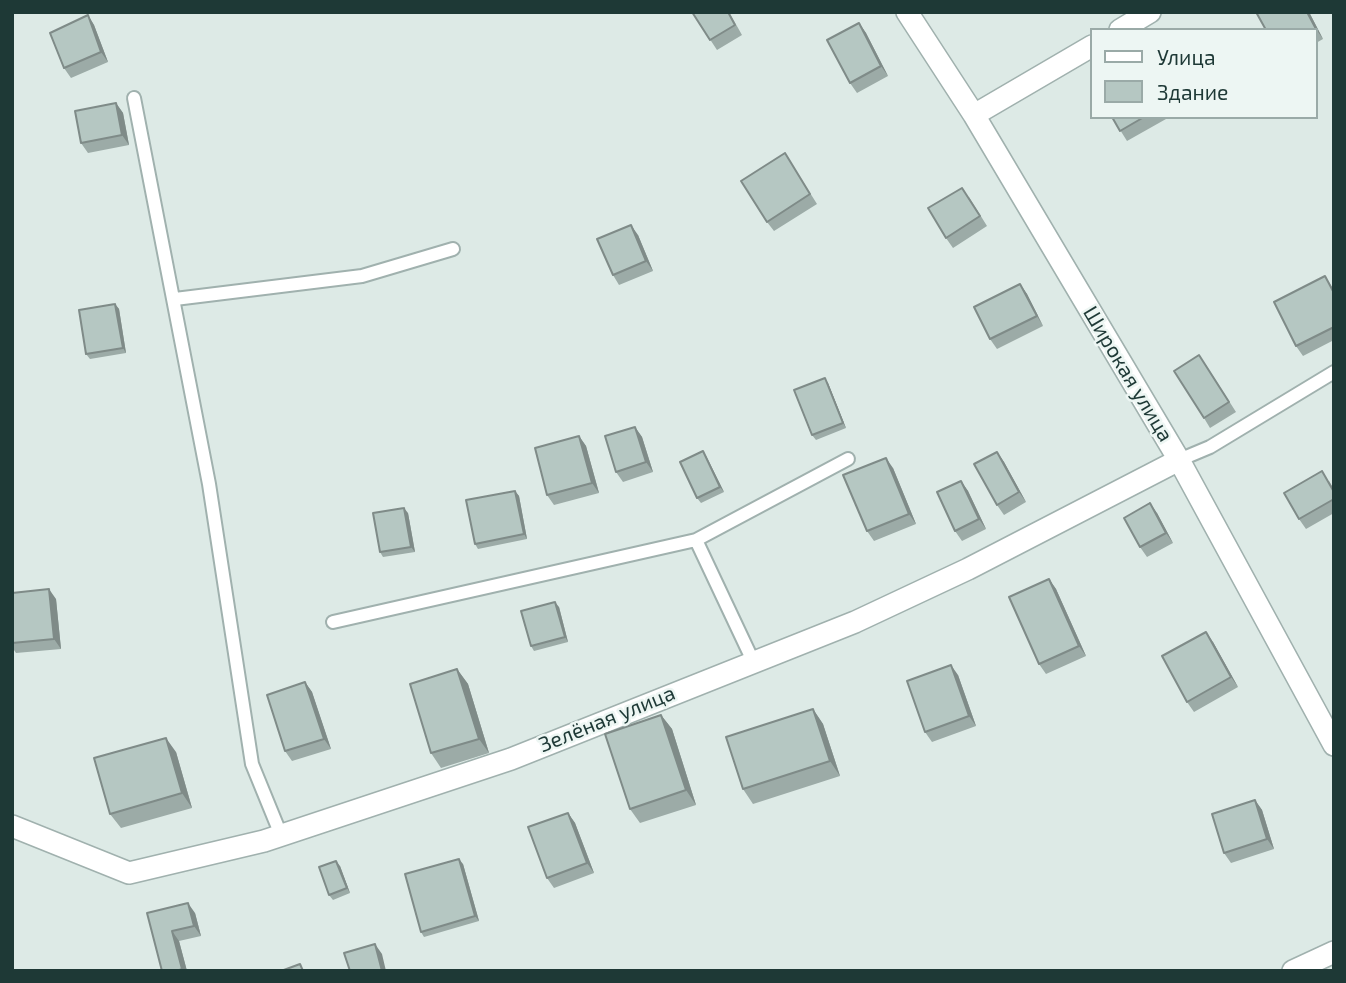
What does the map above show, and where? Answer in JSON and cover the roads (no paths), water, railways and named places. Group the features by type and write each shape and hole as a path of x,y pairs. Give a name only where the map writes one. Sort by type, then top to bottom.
{"street":[{"name":"Широкая улица","path":"907,12 974,115 1179,460 1334,745"},
{"path":"1123,28 1150,12"},
{"path":"974,115 1090,47"},
{"name":"Зелёная улица","path":"12,826 129,873 281,835 511,759 855,622 968,569 1179,460"},
{"path":"1293,971 1334,952"}],"lane":[{"path":"134,98 209,484 252,764 281,835"},
{"path":"175,299 362,276 453,249"},
{"path":"1179,460 1210,447 1334,372"},
{"path":"333,622 696,540 848,459"},
{"path":"696,540 753,661"}]}
